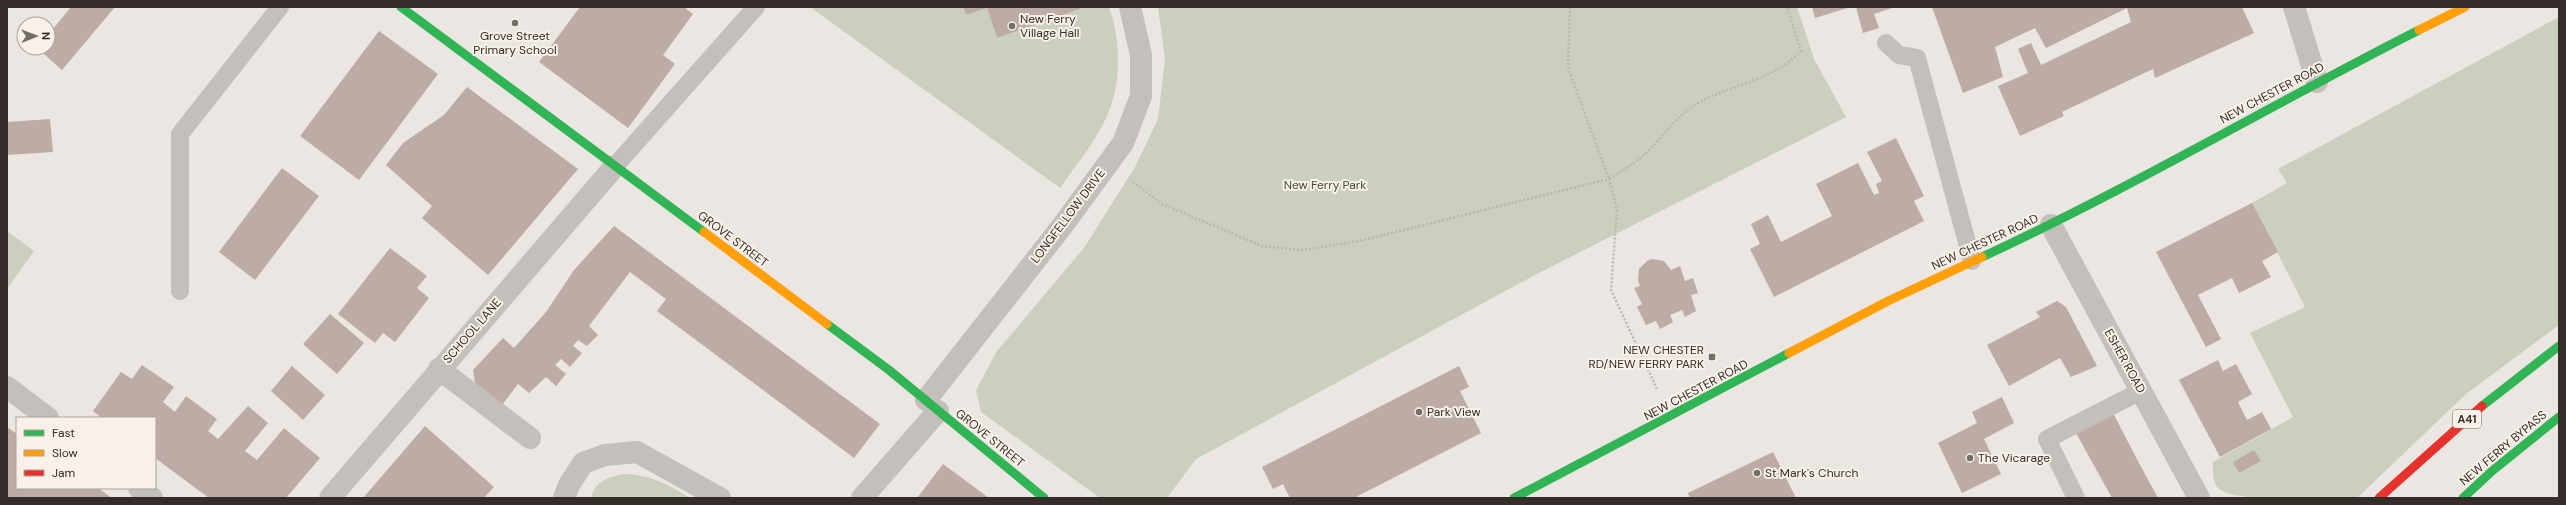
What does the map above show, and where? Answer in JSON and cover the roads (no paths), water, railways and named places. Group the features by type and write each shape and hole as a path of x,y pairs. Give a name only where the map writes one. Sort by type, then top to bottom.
{"main road":[{"name":"GROVE STREET","path":"401,7 889,370 1044,498"},
{"name":"NEW CHESTER ROAD","path":"1514,498 1888,301 2050,225 2317,82 2465,7"},
{"name":"A41","path":"2379,498 2420,459 2510,383 2559,346"},
{"name":"NEW FERRY BYPASS","path":"2463,498 2492,471 2559,417"}],"street":[{"name":"LONGFELLOW DRIVE","path":"862,498 932,405 1123,143 1141,96 1141,55 1130,7"},
{"path":"2294,7 2317,82"},
{"name":"SCHOOL LANE","path":"330,498 439,369 615,166"},
{"name":"ESHER ROAD","path":"2050,225 2199,498"},
{"path":"439,369 530,438"},
{"path":"7,387 47,417"},
{"path":"564,498 569,485 583,463 605,455 637,452 720,498"},
{"path":"139,489 152,498"}],"lane":[{"path":"180,291 180,134 280,7"},
{"path":"615,166 756,7"},
{"path":"1886,44 1899,55 1917,58 1972,261"},
{"path":"2076,498 2047,439 2141,391"}],"place":[{"name":"Grove Street Primary School","path":"515,23"},
{"name":"New Ferry Village Hall","path":"1012,26"},
{"name":"NEW CHESTER RD/NEW FERRY PARK","path":"1712,357"},
{"name":"Park View","path":"1419,412"},
{"name":"The Vicarage","path":"1970,458"},
{"name":"St Mark's Church","path":"1757,473"}],"park label":[{"name":"New Ferry Park","path":"1325,185"}]}
